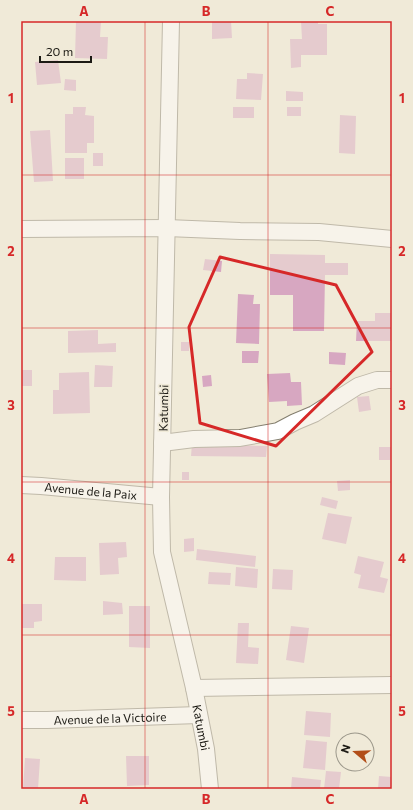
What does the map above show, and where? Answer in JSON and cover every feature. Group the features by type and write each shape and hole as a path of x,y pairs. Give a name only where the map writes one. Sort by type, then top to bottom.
{"street":[{"name":"Katumbi","path":"171,21 161,497 162,552 194,688 206,749 210,789"},
{"path":"21,229 167,228 319,232 392,239"},
{"path":"162,443 194,439 240,438 278,431 314,414 358,386 378,380 392,380"},
{"name":"Avenue de la Paix","path":"21,485 161,497"},
{"path":"194,688 392,684"},
{"name":"Avenue de la Victoire","path":"21,720 199,715"}],"highlighted area":[{"path":"220,257 336,285 372,352 276,446 200,423 189,327"}],"building":[{"path":"76,21 101,21 100,37 108,37 107,59 75,58"},
{"path":"212,21 231,21 232,38 212,39"},
{"path":"301,21 318,21 318,24 327,24 327,55 301,55 301,67 291,68 290,39 302,39"},
{"path":"58,60 61,83 37,85 35,62"},
{"path":"247,73 263,74 261,100 236,99 237,79 247,79"},
{"path":"65,79 76,80 76,91 64,90"},
{"path":"286,91 303,92 303,101 286,101"},
{"path":"73,107 86,107 85,115 94,116 94,143 87,143 87,153 65,153 65,114 73,114"},
{"path":"233,107 254,107 254,118 233,118"},
{"path":"287,107 301,107 301,116 287,116"},
{"path":"340,115 356,116 355,154 339,153"},
{"path":"50,130 53,181 34,182 30,131"},
{"path":"93,153 103,153 103,166 93,166"},
{"path":"65,158 84,158 84,179 65,179"},
{"path":"270,254 325,255 325,263 348,263 348,275 325,275 324,331 293,331 293,295 270,295"},
{"path":"205,259 222,261 221,272 203,270"},
{"path":"238,294 254,295 253,304 260,304 259,344 236,343"},
{"path":"375,313 392,313 392,341 356,341 357,321 375,321"},
{"path":"98,330 98,344 116,343 116,352 68,353 68,331"},
{"path":"181,342 189,342 189,351 181,351"},
{"path":"242,351 259,351 258,363 242,363"},
{"path":"329,352 346,353 345,365 329,364"},
{"path":"95,365 113,366 112,387 94,387"},
{"path":"21,370 32,370 32,386 21,386"},
{"path":"89,372 90,413 53,414 53,390 59,390 59,373"},
{"path":"290,373 291,382 301,382 302,405 287,406 287,401 269,402 267,374"},
{"path":"211,375 212,386 203,387 202,376"},
{"path":"369,396 371,410 359,412 357,397"},
{"path":"192,444 267,446 266,457 191,456"},
{"path":"379,447 392,447 392,460 379,460"},
{"path":"182,472 189,472 189,480 182,480"},
{"path":"350,480 350,490 338,491 337,481"},
{"path":"322,497 338,501 336,509 320,505"},
{"path":"328,513 352,517 346,544 322,539"},
{"path":"194,538 194,551 184,552 184,539"},
{"path":"126,542 127,557 118,558 119,574 100,575 99,543"},
{"path":"197,549 256,556 255,567 196,560"},
{"path":"358,556 384,562 380,577 388,579 384,593 358,588 361,575 354,573"},
{"path":"55,557 86,557 86,581 54,580"},
{"path":"236,567 258,569 257,588 235,586"},
{"path":"273,569 293,570 292,590 272,589"},
{"path":"209,572 231,573 230,585 208,584"},
{"path":"103,601 122,603 123,614 103,615"},
{"path":"21,604 42,604 42,621 34,622 34,628 22,628"},
{"path":"129,606 150,606 150,648 129,647"},
{"path":"238,623 249,623 248,647 259,648 258,664 236,663"},
{"path":"291,626 309,628 304,663 286,660"},
{"path":"306,711 331,713 330,737 304,735"},
{"path":"306,740 327,742 325,770 303,768"},
{"path":"126,756 149,756 149,785 127,786"},
{"path":"25,758 40,759 38,789 23,789"},
{"path":"326,771 341,772 339,789 324,789"},
{"path":"379,776 392,777 392,789 378,789"},
{"path":"292,777 321,780 320,789 291,789"}]}
